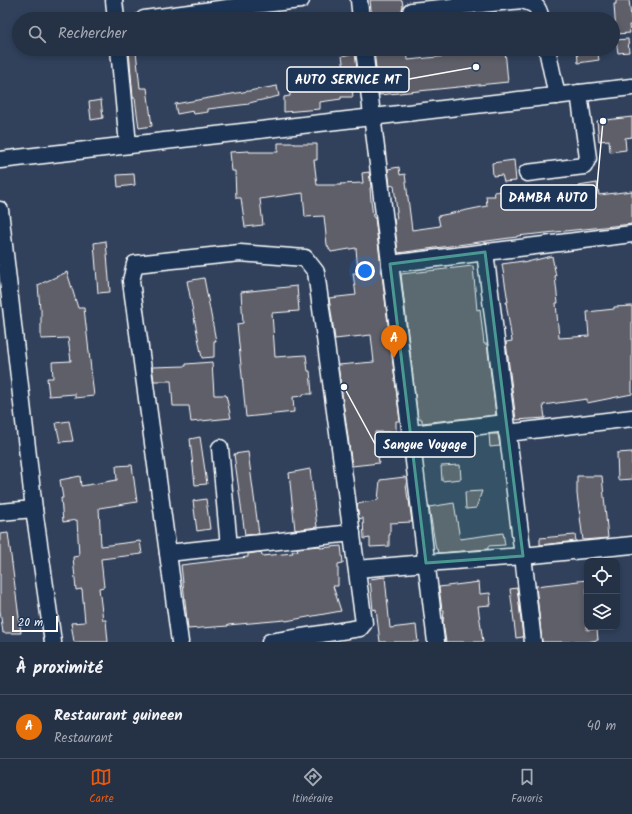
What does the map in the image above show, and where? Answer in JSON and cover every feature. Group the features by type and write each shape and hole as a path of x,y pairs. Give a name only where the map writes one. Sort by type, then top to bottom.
{"street":[{"path":"114,0 115,12"},
{"path":"183,12 234,3 301,0"},
{"path":"359,0 360,12"},
{"path":"411,12 522,0 531,3 538,9 539,12"},
{"path":"120,56 128,145"},
{"path":"365,56 436,642"},
{"path":"548,56 557,96"},
{"path":"0,160 632,88"},
{"path":"527,173 584,166 588,158 579,93"},
{"path":"0,210 34,509 53,642"},
{"path":"390,264 632,234"},
{"path":"485,252 533,642"},
{"path":"180,642 131,281 135,264 240,253 305,258 316,272 364,623 360,628 278,642"},
{"path":"411,434 632,418"},
{"path":"220,448 229,546"},
{"path":"0,512 34,509"},
{"path":"168,553 352,533"},
{"path":"357,569 523,556 632,545"}],"highlighted area":[{"path":"485,252 523,556 426,563 390,264"}],"building":[{"path":"370,0 402,0 402,12 371,12"},
{"path":"616,0 629,0 632,25 629,25 630,33 620,34 620,12 615,12 614,4 616,4"},
{"path":"628,39 629,52 620,53 620,40"},
{"path":"129,56 137,56 140,88 147,88 152,126 139,128 135,98 133,98"},
{"path":"342,56 355,56 357,68 350,69 353,97 341,97 341,99 320,102 320,109 284,112 284,97 290,96 289,82 314,80 344,69"},
{"path":"375,56 408,56 408,60 447,56 506,56 508,82 379,95"},
{"path":"578,56 598,56 599,60 578,63"},
{"path":"277,86 279,96 249,104 208,109 208,112 194,114 193,111 177,114 175,104"},
{"path":"101,100 103,118 91,120 89,102"},
{"path":"632,117 632,137 625,138 626,150 610,152 609,140 599,141 597,121"},
{"path":"278,143 317,144 317,160 314,160 317,185 363,183 362,173 369,172 373,217 375,218 400,421 396,421 396,432 375,432 379,463 352,466 338,365 374,362 371,335 335,339 329,298 356,295 353,273 358,273 356,248 331,252 327,245 324,216 305,217 303,193 260,199 263,225 245,227 241,198 236,198 235,171 232,171 230,152 278,152"},
{"path":"514,160 516,181 504,182 502,175 493,176 492,163"},
{"path":"399,167 400,175 405,174 412,230 440,226 438,216 487,206 486,196 495,196 494,192 510,190 512,206 581,198 579,186 597,183 599,195 632,191 632,224 517,236 398,253 394,218 397,219 394,185 390,186 388,169"},
{"path":"134,174 135,185 118,187 117,175"},
{"path":"106,241 110,292 98,293 94,243"},
{"path":"552,256 556,276 558,303 556,303 559,338 589,336 587,312 614,309 614,307 632,306 632,394 587,403 587,399 543,405 545,418 516,420 506,342 512,341 502,264 523,261 523,263"},
{"path":"473,266 477,310 480,309 484,344 487,344 496,415 422,423 422,419 418,419 401,274"},
{"path":"67,272 78,308 84,308 94,396 75,398 75,394 49,396 47,378 53,378 52,362 71,361 68,338 41,339 41,308 40,309 38,285"},
{"path":"204,278 216,341 214,341 214,357 202,358 187,281"},
{"path":"297,286 299,311 272,313 275,357 306,355 308,371 310,371 312,394 303,394 303,396 293,397 294,412 246,417 237,324 243,323 241,292"},
{"path":"212,362 214,395 226,395 231,418 191,422 189,406 173,406 171,381 154,381 152,367 186,366 186,364"},
{"path":"69,421 73,441 60,442 56,423"},
{"path":"489,434 498,434 500,446 490,447"},
{"path":"200,437 207,484 195,485 190,439"},
{"path":"248,452 259,534 245,535 234,454"},
{"path":"632,452 632,479 618,480 617,453"},
{"path":"132,465 137,502 99,508 101,546 140,541 142,554 101,559 104,587 99,588 103,620 106,620 108,642 74,642 71,623 85,622 82,589 76,590 73,557 79,556 77,520 63,522 61,498 63,498 60,480 80,476 81,486 117,480 116,466"},
{"path":"460,465 461,479 442,481 441,466"},
{"path":"310,469 317,527 295,530 289,473"},
{"path":"577,476 602,476 608,538 583,540 577,494"},
{"path":"405,477 412,522 390,523 389,546 370,547 370,538 364,539 363,518 359,519 357,504 378,500 380,480"},
{"path":"482,491 476,508 466,509 465,492"},
{"path":"206,499 210,529 197,531 193,501"},
{"path":"454,503 460,539 503,533 505,545 488,546 488,549 438,553 429,507"},
{"path":"8,533 21,633 3,633 0,610 0,534"},
{"path":"575,535 576,541 540,545 540,538"},
{"path":"320,546 320,548 341,546 343,563 338,564 338,586 333,586 341,611 286,621 188,629 181,565 248,557 248,554 261,552 262,556 293,553 292,551 298,551 297,548"},
{"path":"385,577 390,628 416,625 418,642 380,642 376,609 373,610 370,579"},
{"path":"584,580 584,630 597,630 598,640 587,642 542,642 536,586"},
{"path":"479,582 480,594 490,593 491,605 478,606 483,642 446,642 443,623 444,610 442,610 439,587"},
{"path":"517,588 523,637 516,638 510,589"}],"place":[{"name":"AUTO SERVICE MT","path":"476,67"},
{"name":"DAMBA AUTO","path":"603,121"},
{"name":"Restaurant guineen","path":"394,358"},
{"name":"Sangue Voyage","path":"344,387"}]}
